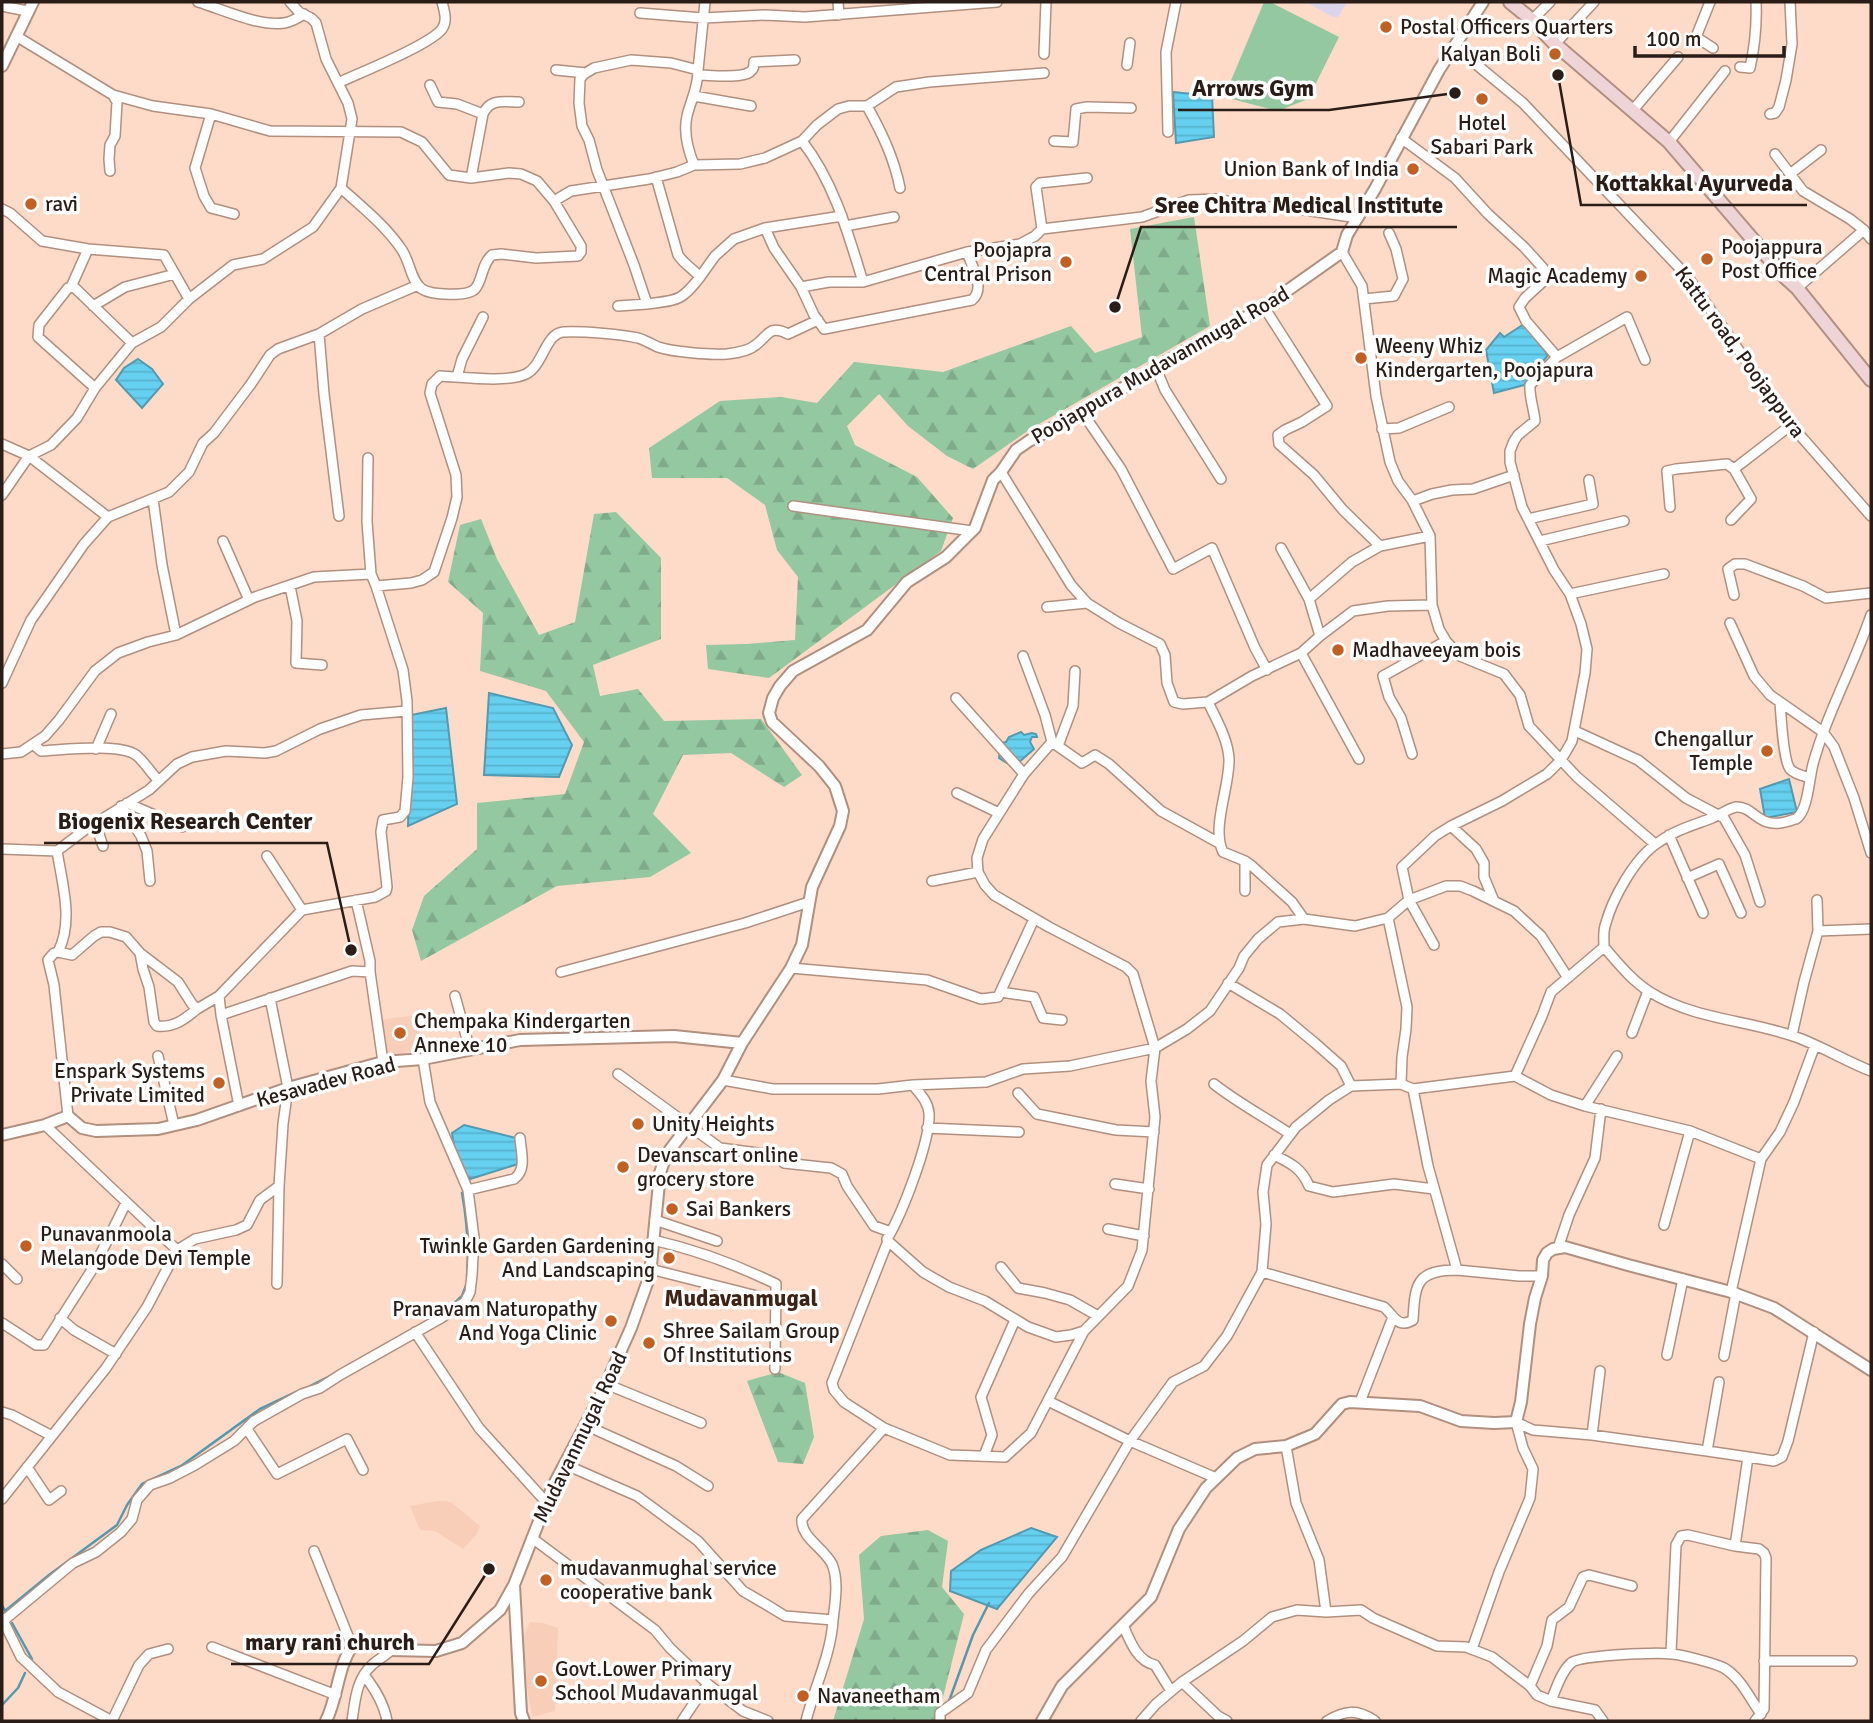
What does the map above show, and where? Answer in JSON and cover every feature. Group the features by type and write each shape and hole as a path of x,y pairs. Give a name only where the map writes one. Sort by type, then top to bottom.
{"main road":[{"path":"1510,2 1669,142 1797,288 1871,380"}],"street":[{"path":"198,2 272,23 286,23 304,15"},
{"path":"2,495 29,456 51,446 77,418 95,388 132,343 161,327 189,299 233,265 263,259 313,227 341,188 352,119 348,103 326,59 316,23 299,12 290,2"},
{"path":"338,83 408,50 442,30 445,22 442,2"},
{"path":"694,165 687,146 686,131 698,72 705,2"},
{"path":"838,2 839,15"},
{"path":"640,13 704,18 765,15 805,17 839,15 877,7 997,2"},
{"path":"1044,54 1046,2"},
{"path":"1168,132 1166,52 1177,2"},
{"path":"1483,2 1454,46 1401,138 1376,189 1347,235 1342,252 1362,286 1376,396 1390,462 1430,536 1432,605 1439,629 1460,656 1504,674 1520,695 1529,726 1577,777 1655,844"},
{"path":"1532,20 1550,2"},
{"path":"1555,44 1594,2"},
{"path":"1710,2 1696,37 1713,48"},
{"path":"1740,67 1750,68 1755,48 1756,2"},
{"path":"1770,114 1775,113 1779,107 1786,80 1792,44 1790,2"},
{"path":"2,6 30,6 2,66"},
{"path":"16,36 113,95 153,106 211,114 270,131 401,132 422,142 449,175 471,177 521,174 537,181 554,201 581,252 578,256 536,258 501,254 492,256 484,266 475,288 468,293 438,294 425,291 418,285 404,252 385,228 341,188"},
{"path":"1127,65 1130,43"},
{"name":"Kattu road, Poojappura","path":"1454,46 1523,103 1687,276 1791,425 1871,516"},
{"path":"1633,110 1678,57"},
{"path":"647,304 582,126 580,79 594,68 631,60 671,63 698,72 733,75 749,73 754,62 795,60"},
{"path":"556,70 586,72"},
{"path":"1669,142 1725,71"},
{"path":"554,201 571,191 656,177 694,165 740,164 765,158 802,141 838,108 867,106 896,87 1044,73"},
{"path":"430,85 438,102 457,104 483,114"},
{"path":"110,171 109,152 115,135 117,102 113,95"},
{"path":"694,96 751,106"},
{"path":"471,177 486,107 495,102 519,102"},
{"path":"867,106 884,136 900,188"},
{"path":"1054,141 1073,142 1076,109 1131,108"},
{"path":"211,114 195,168 211,208 234,214"},
{"path":"1401,138 1455,178 1543,268 1548,277 1519,307 1526,321 1557,357"},
{"path":"802,141 825,176 842,216 863,282"},
{"path":"1790,174 1821,150"},
{"path":"1775,153 1803,191 1850,219 1871,239"},
{"path":"656,177 678,255 683,264 699,277"},
{"path":"1042,229 1036,187 1040,183 1087,177"},
{"path":"801,287 829,282 863,282 967,252 1020,244 1042,229 1142,217 1189,201 1218,199 1249,206 1291,208 1358,218"},
{"path":"2,209 42,241 88,249 164,255 189,299"},
{"path":"618,306 680,299 690,291 715,256 734,239 765,228 842,216"},
{"path":"845,226 894,217"},
{"path":"765,228 774,248 801,287 824,329 972,300 977,295 979,285 967,252"},
{"path":"1797,288 1864,230"},
{"path":"1364,299 1394,296 1403,279 1389,233"},
{"path":"88,249 71,286 39,326 38,337 95,388"},
{"name":"Poojappura Mudavanmugal Road","path":"742,1043 791,968 802,945 812,887 840,826 843,811 835,786 819,766 772,722 769,713 780,686 793,671 867,630 907,582 946,557 975,528 993,480 1016,450 1264,307 1342,252"},
{"path":"93,306 125,287 175,274"},
{"path":"2,683 31,620 83,544 108,517 169,492 189,472 203,443 251,384 270,355 278,348 319,334 362,309 418,285"},
{"path":"71,286 132,343"},
{"path":"1264,307 1327,406 1278,435 1279,444 1314,475 1343,510 1380,546"},
{"path":"457,377 462,359 483,317"},
{"path":"1434,945 1409,900 1402,867 1451,826 1547,775 1561,760 1572,741 1585,673 1587,649 1581,624 1570,594 1522,508 1514,475 1510,452 1518,435 1535,421 1530,385 1557,357 1627,317 1645,360"},
{"path":"376,586 411,583 434,572 452,518 457,496 456,475 430,393 430,387 440,376 505,379 521,376 536,367 553,337 563,332 620,335 642,339 658,347 726,354 755,346 767,333 774,330 779,329 788,334 818,320"},
{"path":"319,334 340,516"},
{"path":"1156,368 1166,390 1221,479"},
{"path":"1382,429 1399,428 1449,407"},
{"path":"1082,412 1121,469 1174,569 1212,548 1267,670"},
{"path":"1734,469 1791,425"},
{"path":"2,444 29,456 108,517"},
{"path":"140,953 154,1022 162,1027 175,1024 219,996 302,910 382,894 387,887 381,831 383,820 400,817 405,811 408,777 407,711 403,670 371,574 367,522 368,458"},
{"path":"1670,507 1667,471 1727,464 1734,469 1751,499 1731,520"},
{"path":"1001,472 1071,585 1087,603 1160,644 1165,655 1167,683 1174,702 1208,702 1252,676 1301,653 1353,611 1388,606 1432,605"},
{"path":"1413,501 1452,490 1473,489 1514,475"},
{"path":"1528,519 1593,504 1589,480"},
{"path":"153,499 162,565 176,635"},
{"path":"793,506 972,531"},
{"path":"1540,541 1624,521"},
{"path":"1309,599 1352,562 1380,546 1430,536"},
{"path":"223,541 249,600"},
{"path":"1281,548 1309,599 1320,636"},
{"path":"1734,595 1728,569 1735,564 1745,564 1826,598 1871,593"},
{"path":"2,754 21,751 45,736 95,671 118,653 176,635 249,600 314,577 371,574"},
{"path":"1570,594 1664,575"},
{"path":"290,586 297,621 296,663 322,665"},
{"path":"1047,607 1087,603"},
{"path":"1871,615 1823,732 1804,811 1795,819 1779,824 1761,821 1741,808 1734,807 1719,816 1669,835 1655,844 1630,872 1611,906 1604,929 1604,947 1633,978 1664,1000 1728,1021 1792,1035 1871,1071"},
{"path":"1730,622 1754,676 1770,695 1823,732 1834,747 1871,853"},
{"path":"1412,754 1401,718 1389,696 1383,676 1446,641"},
{"path":"1301,653 1359,759"},
{"path":"1023,656 1055,744 1082,763 1096,755 1161,811 1219,843"},
{"path":"913,1084 926,1101 929,1113 916,1170 832,1383 844,1402 884,1428 950,1455 1005,1457 1031,1433 1084,1331 1128,1286 1142,1250 1149,1189 1155,1118 1151,1081 1154,1048 1133,974 1126,967 994,895 978,872 977,858 983,839 1024,774 1055,744 1073,706 1075,671"},
{"path":"956,698 1024,774"},
{"path":"1208,702 1222,732 1229,756 1228,784 1222,808 1219,843 1223,852 1245,861 1292,902 1304,919"},
{"path":"1780,702 1788,766 1792,771 1810,778"},
{"path":"2,849 57,851 95,822 149,790 177,764 192,757 226,751 275,751 320,729 361,715 407,711"},
{"path":"96,749 111,714"},
{"path":"1575,731 1638,760 1686,799 1724,818 1745,855 1760,902"},
{"path":"33,744 41,751 120,750 136,755 158,780"},
{"path":"957,793 999,813"},
{"path":"124,804 182,827"},
{"path":"124,804 147,851 150,881"},
{"path":"95,822 103,846"},
{"path":"1451,826 1476,849 1484,863 1484,877 1494,901"},
{"path":"1669,835 1703,913"},
{"path":"57,851 66,910 65,932 58,952"},
{"path":"267,856 302,910"},
{"path":"1245,861 1245,891"},
{"path":"1687,878 1719,864 1741,913"},
{"path":"932,881 978,872"},
{"path":"723,1080 773,1089 878,1089 913,1084 986,1082 1023,1069 1070,1066 1154,1048 1187,1029 1210,1011 1240,968 1244,956 1258,939 1278,922 1304,919 1355,926 1388,918 1409,900 1446,886 1460,886 1514,911 1541,936 1568,978"},
{"path":"356,900 370,961 383,1062"},
{"path":"1792,1035 1818,931 1817,900"},
{"path":"561,972 745,923 810,902"},
{"path":"1388,918 1407,1007 1401,1084"},
{"path":"791,968 927,980 981,999 998,997 1034,919"},
{"path":"1818,931 1871,929"},
{"path":"2,1135 45,1125 68,1116 54,985 48,960 54,953 72,955 101,932 126,937 140,953 178,982 197,1009"},
{"path":"1516,1076 1551,992 1604,947"},
{"path":"221,1015 352,971 370,972"},
{"path":"1228,983 1280,1014 1315,1043 1340,1066 1351,1086"},
{"path":"1632,1033 1647,990"},
{"path":"1001,992 1034,997 1043,1018 1062,1020"},
{"path":"219,996 239,1106"},
{"path":"455,996 470,1050"},
{"path":"270,998 288,1088 279,1185 277,1284"},
{"name":"Kesavadev Road","path":"68,1116 82,1128 96,1131 158,1129 197,1120 288,1088 383,1062 424,1059 520,1040 674,1036 742,1043"},
{"name":"Mudavanmugal Road","path":"352,1646 371,1644 391,1650 436,1651 462,1643 500,1610 514,1586 546,1502 606,1384 646,1288 660,1173 666,1155 723,1080 742,1043"},
{"path":"1724,1356 1733,1292 1761,1159 1780,1132 1815,1045"},
{"path":"158,1056 174,1125"},
{"path":"1585,1106 1617,1056"},
{"path":"168,1649 149,1654 139,1665 112,1721 58,1692 21,1657 3,1619 73,1563 96,1552 121,1532 132,1519 137,1500 150,1485 195,1465 234,1441 254,1421 302,1394 320,1388 466,1302 470,1292 474,1238 468,1190 430,1102 424,1059"},
{"path":"618,1074 720,1148 765,1154"},
{"path":"940,1721 940,1713 968,1693 986,1650 1029,1593 1062,1557 1130,1441 1173,1382 1204,1366 1227,1336 1262,1272 1266,1224 1263,1192 1267,1166 1296,1127 1329,1100 1351,1086 1401,1084 1413,1088 1516,1076 1551,1095 1585,1106 1690,1130 1761,1159"},
{"path":"1214,1084 1290,1134"},
{"path":"1413,1088 1434,1189 1457,1270"},
{"path":"1018,1093 1037,1114 1116,1130 1154,1132"},
{"path":"1558,1248 1569,1214 1595,1158 1601,1109"},
{"path":"45,1125 177,1250"},
{"path":"927,1128 1019,1132"},
{"path":"1664,1225 1690,1130"},
{"path":"468,1190 513,1179 520,1174 520,1138"},
{"path":"1274,1155 1304,1174 1309,1185 1333,1192 1394,1184 1434,1189"},
{"path":"784,1163 831,1168 842,1174 874,1226 890,1237 923,1272 949,1287 985,1301 1015,1320 1056,1337 1084,1331"},
{"path":"1115,1184 1149,1189"},
{"path":"2,1499 116,1354 147,1307 177,1250 195,1239 247,1225 260,1200 279,1185"},
{"path":"2,1323 36,1345 44,1345 94,1265 127,1203"},
{"path":"655,1220 717,1241"},
{"path":"1108,1229 1144,1236"},
{"path":"653,1240 691,1248 739,1266 776,1284 775,1369"},
{"path":"1472,1649 1499,1572 1530,1497 1533,1469 1523,1448 1516,1422 1521,1402 1530,1324 1547,1252 1565,1247 1733,1292 1774,1308 1871,1370"},
{"path":"2,1264 17,1279"},
{"path":"1001,1267 1018,1288 1070,1300 1098,1316"},
{"path":"650,1269 761,1297"},
{"path":"1262,1272 1384,1307 1396,1322 1401,1324 1413,1320 1414,1297 1418,1284 1425,1276 1435,1271 1542,1276"},
{"path":"1667,1355 1682,1279"},
{"path":"1360,1402 1393,1317"},
{"path":"60,1318 74,1330 116,1354"},
{"path":"984,1456 992,1435 981,1397 1015,1320"},
{"path":"415,1332 480,1428 546,1502"},
{"path":"1042,1721 1062,1686 1151,1597 1179,1529 1206,1488 1237,1458 1255,1450 1286,1446 1315,1434 1342,1404 1360,1402 1420,1406 1461,1420 1516,1422 1533,1430 1592,1435 1774,1461 1782,1457 1788,1441 1814,1332"},
{"path":"1592,1435 1600,1371"},
{"path":"1707,1451 1719,1382"},
{"path":"606,1384 701,1423"},
{"path":"1048,1401 1130,1441 1216,1478"},
{"path":"2,1412 52,1436"},
{"path":"585,1424 676,1466 708,1486"},
{"path":"806,1721 827,1655 836,1591 833,1567 826,1554 807,1535 802,1526 802,1518 884,1428"},
{"path":"247,1429 277,1474 346,1439 363,1469"},
{"path":"1286,1446 1296,1503 1319,1560 1326,1612"},
{"path":"1735,1546 1748,1457"},
{"path":"564,1464 637,1496 692,1535 743,1591 785,1616 833,1620"},
{"path":"27,1467 49,1500 61,1491"},
{"path":"1551,1701 1571,1662 1578,1659 1671,1653 1722,1667 1734,1676 1758,1718 1764,1709 1764,1553 1759,1549 1688,1535 1681,1536 1676,1545 1671,1653"},
{"path":"532,1538 655,1630 709,1685 743,1711 768,1721"},
{"path":"314,1551 352,1646 344,1658 326,1721"},
{"path":"1530,1686 1547,1646 1552,1620 1569,1607 1583,1577 1589,1575 1632,1586"},
{"path":"514,1586 521,1713 524,1721"},
{"path":"1142,1721 1156,1703 1182,1682 1243,1641 1272,1617 1297,1610 1361,1611 1437,1646 1472,1649 1492,1657 1530,1686 1536,1695 1551,1701 1595,1710 1603,1721"},
{"path":"1124,1625 1135,1649 1148,1664 1155,1665 1171,1691"},
{"path":"212,1647 335,1695"},
{"path":"352,1721 358,1684 373,1664 391,1650"},
{"path":"1764,1661 1852,1661"},
{"path":"363,1675 374,1688 387,1721"},
{"path":"1182,1682 1227,1721"},
{"path":"682,1721 709,1685"},
{"path":"1326,1721 1340,1713 1356,1712 1375,1721"}],"shaded area":[{"path":"1306,2 1347,2 1338,17 1333,17"},
{"name":"Chempaka Kindergarten Annexe 10","path":"417,1015 423,1047 384,1059 378,1020"},
{"path":"437,1501 452,1503 480,1526 477,1534 463,1549 435,1531 420,1530 410,1506"},
{"name":"Govt.Lower Primary School Mudavanmugal","path":"530,1622 558,1628 555,1711 532,1717 523,1664 524,1635"}],"green space":[{"path":"1264,2 1270,2 1339,37 1308,99 1278,111 1224,97"},
{"path":"1194,217 1210,326 1032,428 973,469 947,456 908,426 879,394 847,426 855,445 917,477 953,518 941,551 769,678 708,669 706,645 795,640 798,577 777,550 765,505 727,478 652,478 649,448 720,401 781,397 817,403 854,362 943,372 1071,326 1095,353 1142,337 1130,229"},
{"path":"616,512 661,558 661,639 593,665 600,696 638,689 664,721 761,719 802,775 784,787 731,753 683,755 653,814 691,853 650,877 557,886 421,961 412,930 424,896 477,849 477,803 565,794 584,742 546,691 480,671 483,613 448,582 460,525 481,519 497,559 539,635 575,622 594,514"},
{"path":"778,1372 805,1383 814,1437 803,1464 778,1462 747,1381"},
{"path":"928,1530 948,1541 942,1587 964,1614 937,1721 833,1721 864,1619 859,1555 881,1536"}],"water":[{"path":"1173,92 1212,96 1214,137 1176,143"},
{"path":"1524,324 1548,355 1524,385 1494,393 1486,350 1500,333 1504,337"},
{"path":"138,359 152,369 163,384 142,408 116,380 124,368"},
{"path":"489,693 553,708 572,745 559,777 484,775"},
{"path":"446,708 457,804 408,826 411,715"},
{"path":"1021,732 1024,735 1036,734 1037,737 1032,737 1030,742 1034,749 1018,763 1010,765 999,758 1001,743"},
{"path":"1789,779 1797,812 1765,818 1760,789"},
{"path":"464,1125 516,1138 518,1164 470,1179 458,1158 452,1133"},
{"path":"1031,1528 1057,1537 997,1609 950,1591 951,1571 981,1550"}],"waterway":[{"path":"462,1193 467,1234 467,1276"},
{"path":"449,1308 462,1296 467,1283"},
{"path":"413,1329 437,1315"},
{"path":"302,1390 334,1374"},
{"path":"2,1605 5,1611 117,1525 142,1484 181,1466 260,1409 296,1392"},
{"path":"948,1704 973,1635 989,1603"},
{"path":"12,1623 32,1659"},
{"path":"2,1705 18,1688 25,1673"}],"place":[{"name":"Postal Officers Quarters","path":"1386,27"},
{"name":"Kalyan Boli","path":"1555,54"},
{"name":"Kottakkal Ayurveda","path":"1558,75"},
{"name":"Arrows Gym","path":"1455,93"},
{"name":"Hotel Sabari Park","path":"1482,99"},
{"name":"Union Bank of India","path":"1413,169"},
{"name":"ravi","path":"31,204"},
{"name":"Poojappura Post Office","path":"1707,259"},
{"name":"Poojapra Central Prison","path":"1066,262"},
{"name":"Magic Academy","path":"1641,276"},
{"name":"Sree Chitra Medical Institute","path":"1115,307"},
{"name":"Weeny Whiz Kindergarten, Poojapura","path":"1361,358"},
{"name":"Madhaveeyam bois","path":"1338,650"},
{"name":"Chengallur Temple","path":"1767,751"},
{"name":"Biogenix Research Center","path":"351,950"},
{"name":"Chempaka Kindergarten Annexe 10","path":"400,1033"},
{"name":"Enspark Systems Private Limited","path":"219,1083"},
{"name":"Unity Heights","path":"638,1124"},
{"name":"Devanscart online grocery store","path":"623,1167"},
{"name":"Sai Bankers","path":"672,1209"},
{"name":"Punavanmoola Melangode Devi Temple","path":"26,1246"},
{"name":"Twinkle Garden Gardening And Landscaping","path":"669,1258"},
{"name":"Pranavam Naturopathy And Yoga Clinic","path":"611,1321"},
{"name":"Shree Sailam Group Of Institutions","path":"649,1343"},
{"name":"mary rani church","path":"489,1569"},
{"name":"mudavanmughal service cooperative bank","path":"546,1580"},
{"name":"Govt.Lower Primary School Mudavanmugal","path":"541,1681"},
{"name":"Navaneetham","path":"803,1696"}],"district":[{"name":"Mudavanmugal","path":"741,1298"}]}
